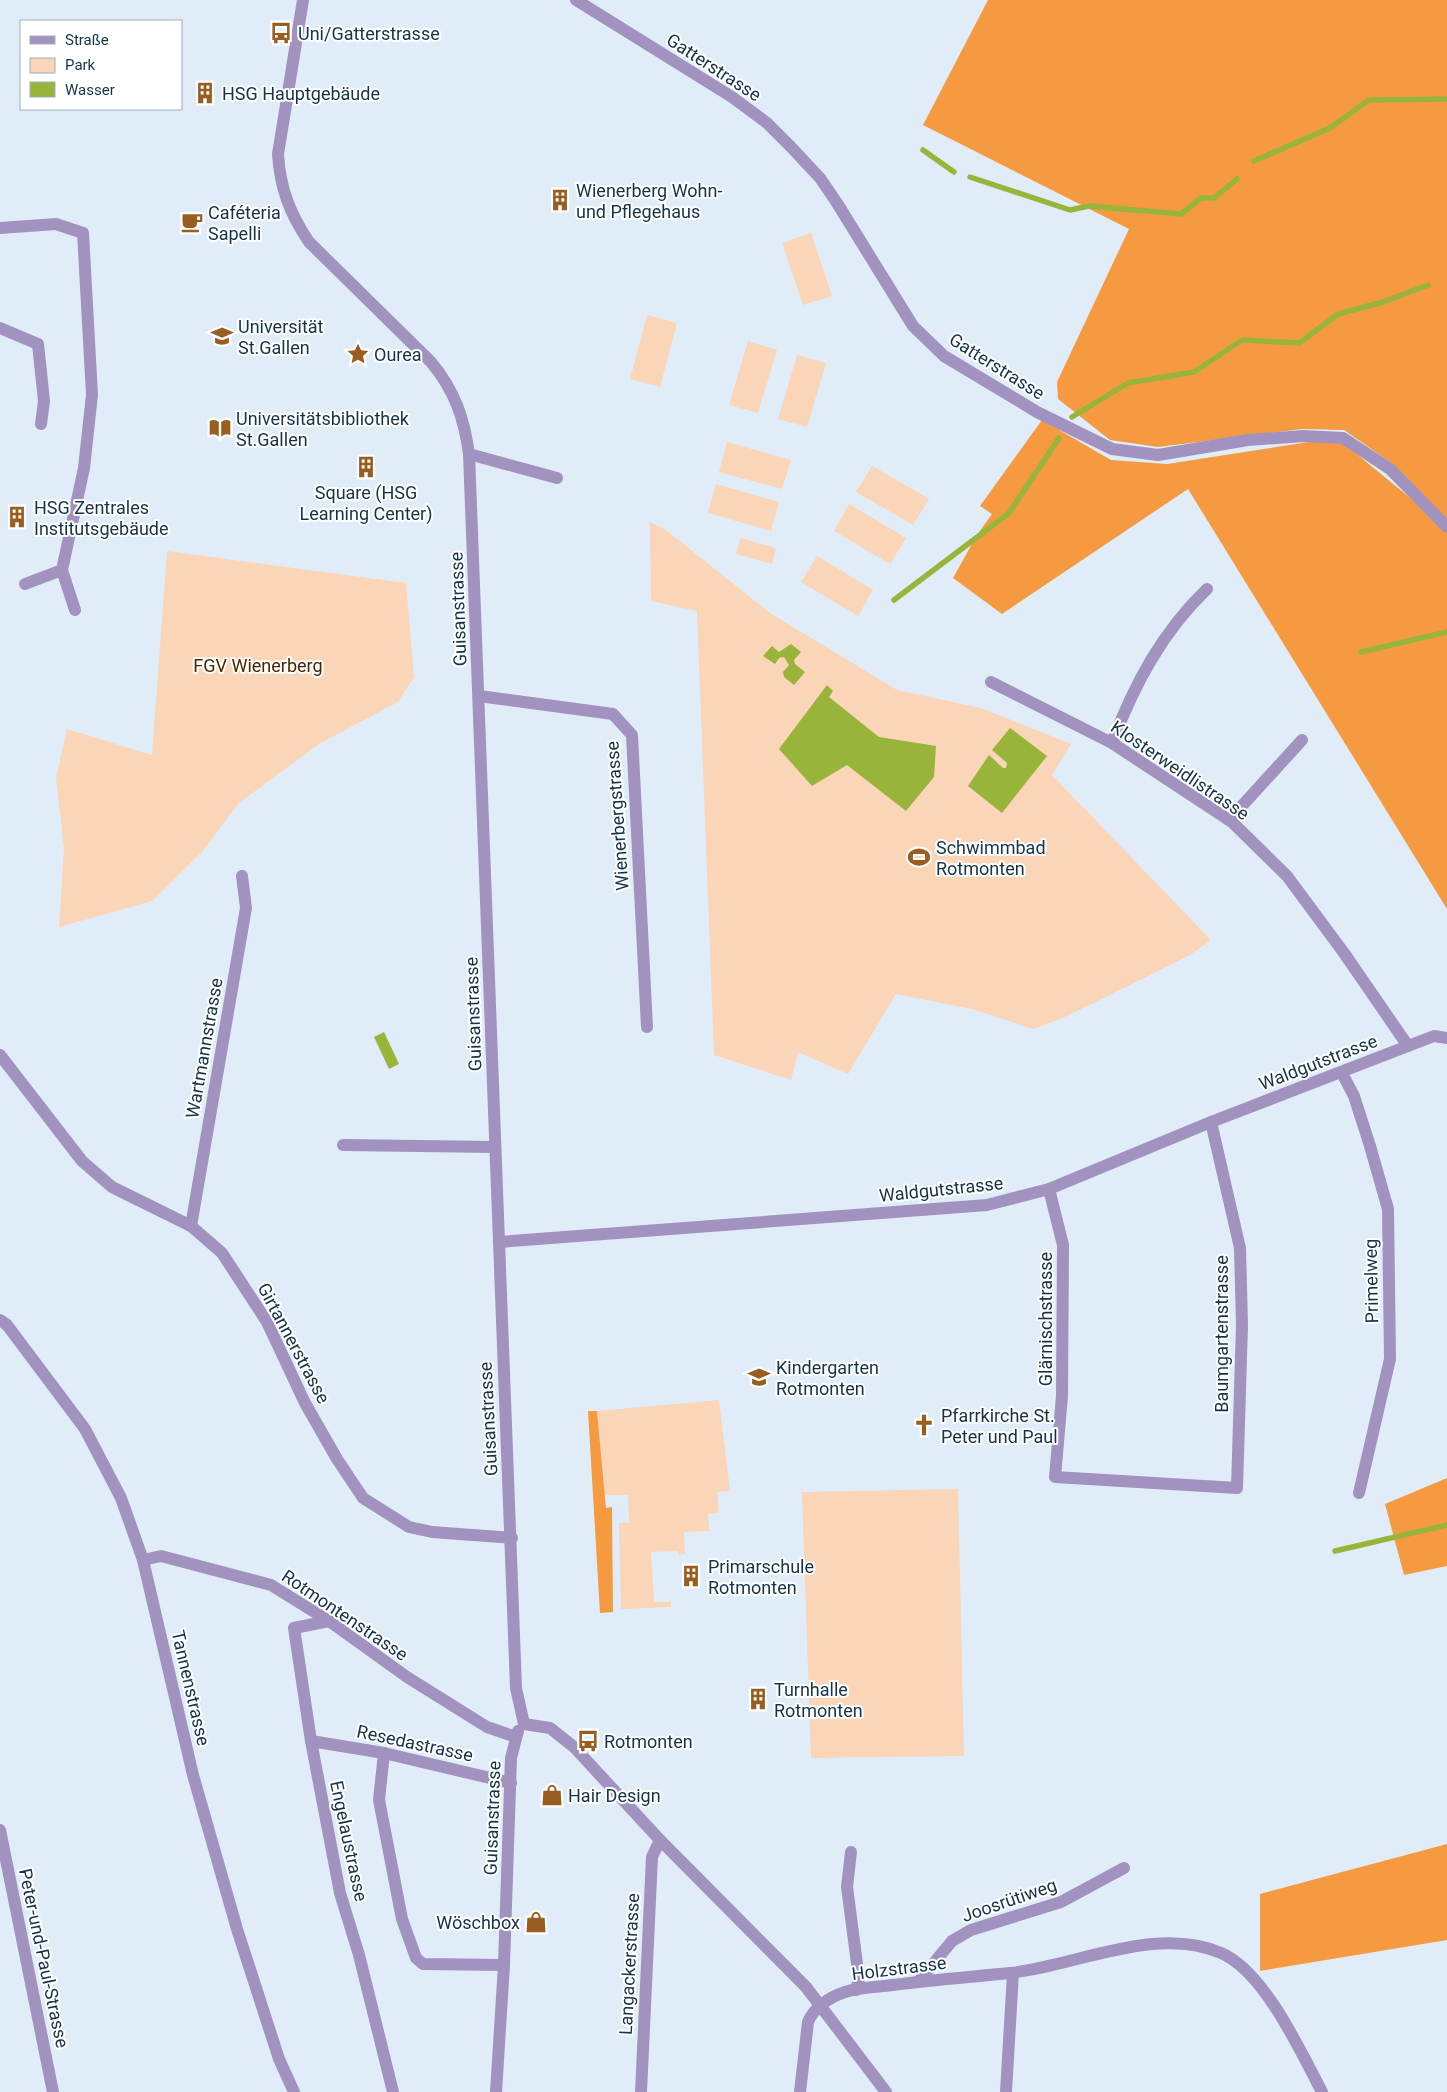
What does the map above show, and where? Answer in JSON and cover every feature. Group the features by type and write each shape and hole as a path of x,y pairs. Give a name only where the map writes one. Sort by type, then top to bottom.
{"street":[{"name":"Guisanstrasse","path":"303,0 278,154 280,178 284,194 294,220 309,242 431,362 444,378 466,427 469,454 480,696 516,1688 524,1724 516,1737 511,1758 504,1965 496,2092"},
{"name":"Gatterstrasse","path":"576,0 732,97 767,123 820,178 838,203 913,326 944,356 1037,412 1112,449 1158,454 1248,440 1303,436 1343,438 1390,469 1447,527"},
{"path":"0,228 56,224 83,233 92,395 84,468 58,571 75,610"},
{"path":"0,328 38,344 44,401 42,424"},
{"path":"469,454 557,478"},
{"path":"25,584 58,571"},
{"path":"1112,743 1143,672 1158,647 1193,603 1207,589"},
{"name":"Klosterweidlistrasse","path":"991,682 1112,743 1229,820 1287,876 1408,1046"},
{"name":"Wienerbergstrasse","path":"480,696 613,714 632,735 647,1027"},
{"path":"1229,820 1302,740"},
{"name":"Wartmannstrasse","path":"191,1226 246,908 242,876"},
{"name":"Waldgutstrasse","path":"499,1242 987,1206 1049,1189 1211,1122 1434,1036 1447,1038"},
{"name":"Girtannerstrasse","path":"0,1055 82,1161 96,1175 130,1197 191,1226 222,1253 267,1322 306,1403 337,1459 363,1498 409,1526 432,1532 512,1538"},
{"name":"Primelweg","path":"1342,1073 1354,1096 1388,1209 1390,1359 1359,1493"},
{"name":"Baumgartenstrasse","path":"1211,1122 1240,1248 1242,1324 1237,1488"},
{"path":"343,1145 495,1147"},
{"name":"Glärnischstrasse","path":"1049,1189 1063,1245 1062,1396 1054,1477 1237,1488"},
{"name":"Tannenstrasse","path":"0,1320 7,1325 85,1429 122,1498 143,1560 193,1775 238,1929 279,2059 294,2092"},
{"name":"Rotmontenstrasse","path":"143,1560 161,1556 271,1585 328,1621 406,1677 479,1722 499,1732 516,1737"},
{"name":"Engelaustrasse","path":"328,1621 294,1628 311,1741 340,1893 393,2092"},
{"path":"524,1724 550,1728 574,1747 660,1840 806,1987 886,2092"},
{"name":"Resedastrasse","path":"311,1741 384,1753 511,1783"},
{"path":"384,1753 380,1800 402,1919 416,1958 423,1964 504,1965"},
{"name":"Peter-und-Paul-Strasse","path":"0,1830 53,2092"},
{"name":"Langackerstrasse","path":"641,2092 652,1857 660,1840"},
{"path":"851,1852 847,1887 859,1979 856,1990"},
{"name":"Joosrütiweg","path":"919,1982 952,1941 971,1930 1061,1902 1124,1868"},
{"name":"Holzstrasse","path":"819,2006 844,1992 856,1990 1013,1973 1152,1945 1190,1945 1223,1954 1256,1980 1290,2030 1322,2092"},
{"path":"1006,2092 1013,1973"},
{"path":"800,2092 808,2022 811,2014 819,2006"}],"green space":[{"path":"811,233 832,296 803,305 782,243"},
{"path":"647,315 677,323 660,387 630,379"},
{"path":"748,341 777,350 758,413 729,405"},
{"path":"797,355 826,363 807,427 778,419"},
{"path":"727,442 791,460 782,489 719,472"},
{"path":"872,466 929,499 913,525 856,492"},
{"path":"716,484 779,502 771,531 708,513"},
{"path":"849,504 906,538 890,564 834,531"},
{"name":"Schwimmbad Rotmonten","path":"650,522 666,530 770,613 897,690 981,708 1071,744 1052,775 1211,940 1190,955 1065,1017 1033,1029 972,1009 896,994 848,1074 798,1052 791,1080 714,1055 697,611 651,601"},
{"path":"740,538 776,548 772,564 736,554"},
{"name":"FGV Wienerberg","path":"167,551 406,583 414,677 398,702 319,744 239,803 202,852 152,901 59,927 64,849 56,778 67,729 152,755"},
{"path":"817,556 873,590 858,616 801,582"},
{"path":"719,1400 730,1491 717,1492 719,1513 708,1514 709,1531 684,1532 685,1554 679,1555 678,1551 651,1552 654,1602 671,1602 671,1607 621,1609 619,1523 629,1523 628,1495 605,1495 597,1411"},
{"path":"958,1489 964,1756 811,1758 802,1492"}],"shaded area":[{"path":"988,0 1447,0 1447,523 1393,464 1344,430 1302,429 1158,447 1110,440 1058,399 1057,382 1129,229 923,125"},
{"path":"1042,420 1111,460 1167,464 1309,442 1342,442 1431,515 1447,531 1447,909 1188,489 1002,614 953,578 977,535 992,514 980,506"},
{"path":"588,1411 597,1411 606,1508 612,1507 613,1612 600,1613"},
{"path":"1447,1478 1447,1566 1404,1575 1385,1504"},
{"path":"1447,1844 1447,1940 1260,1971 1260,1894"}],"water":[{"path":"791,644 801,652 794,660 795,664 805,672 794,685 784,677 783,672 789,665 784,657 779,658 775,664 763,656 772,646 779,652"},
{"path":"827,685 833,691 829,697 879,737 936,746 934,777 906,811 847,765 812,786 779,749"},
{"path":"1010,728 1047,756 1002,813 968,786 989,755 1003,768 1006,768 1007,763 992,750"},
{"path":"384,1032 399,1064 389,1069 374,1037"}],"waterway":[{"path":"1254,161 1330,128 1369,100 1447,99"},
{"path":"923,150 954,172"},
{"path":"970,177 1070,210 1089,206 1181,214 1201,198 1214,198 1237,179"},
{"path":"1072,417 1128,383 1194,372 1242,340 1299,343 1338,314 1383,302 1428,285"},
{"path":"894,600 1009,513 1059,438"},
{"path":"1361,652 1447,632"},
{"path":"1335,1551 1447,1525"}],"place":[{"name":"Uni/Gatterstrasse","path":"281,33"},
{"name":"HSG Hauptgebäude","path":"205,93"},
{"name":"Wienerberg Wohn- und Pflegehaus","path":"560,200"},
{"name":"Caféteria Sapelli","path":"192,222"},
{"name":"Universität St.Gallen","path":"222,336"},
{"name":"Ourea","path":"358,354"},
{"name":"Universitätsbibliothek St.Gallen","path":"220,428"},
{"name":"Square (HSG Learning Center)","path":"366,467"},
{"name":"HSG Zentrales Institutsgebäude","path":"17,517"},
{"name":"Schwimmbad Rotmonten","path":"919,857"},
{"name":"Kindergarten Rotmonten","path":"759,1377"},
{"name":"Pfarrkirche St. Peter und Paul","path":"924,1425"},
{"name":"Primarschule Rotmonten","path":"691,1576"},
{"name":"Turnhalle Rotmonten","path":"758,1699"},
{"name":"Rotmonten","path":"588,1741"},
{"name":"Hair Design","path":"552,1795"},
{"name":"Wöschbox","path":"536,1922"}]}
